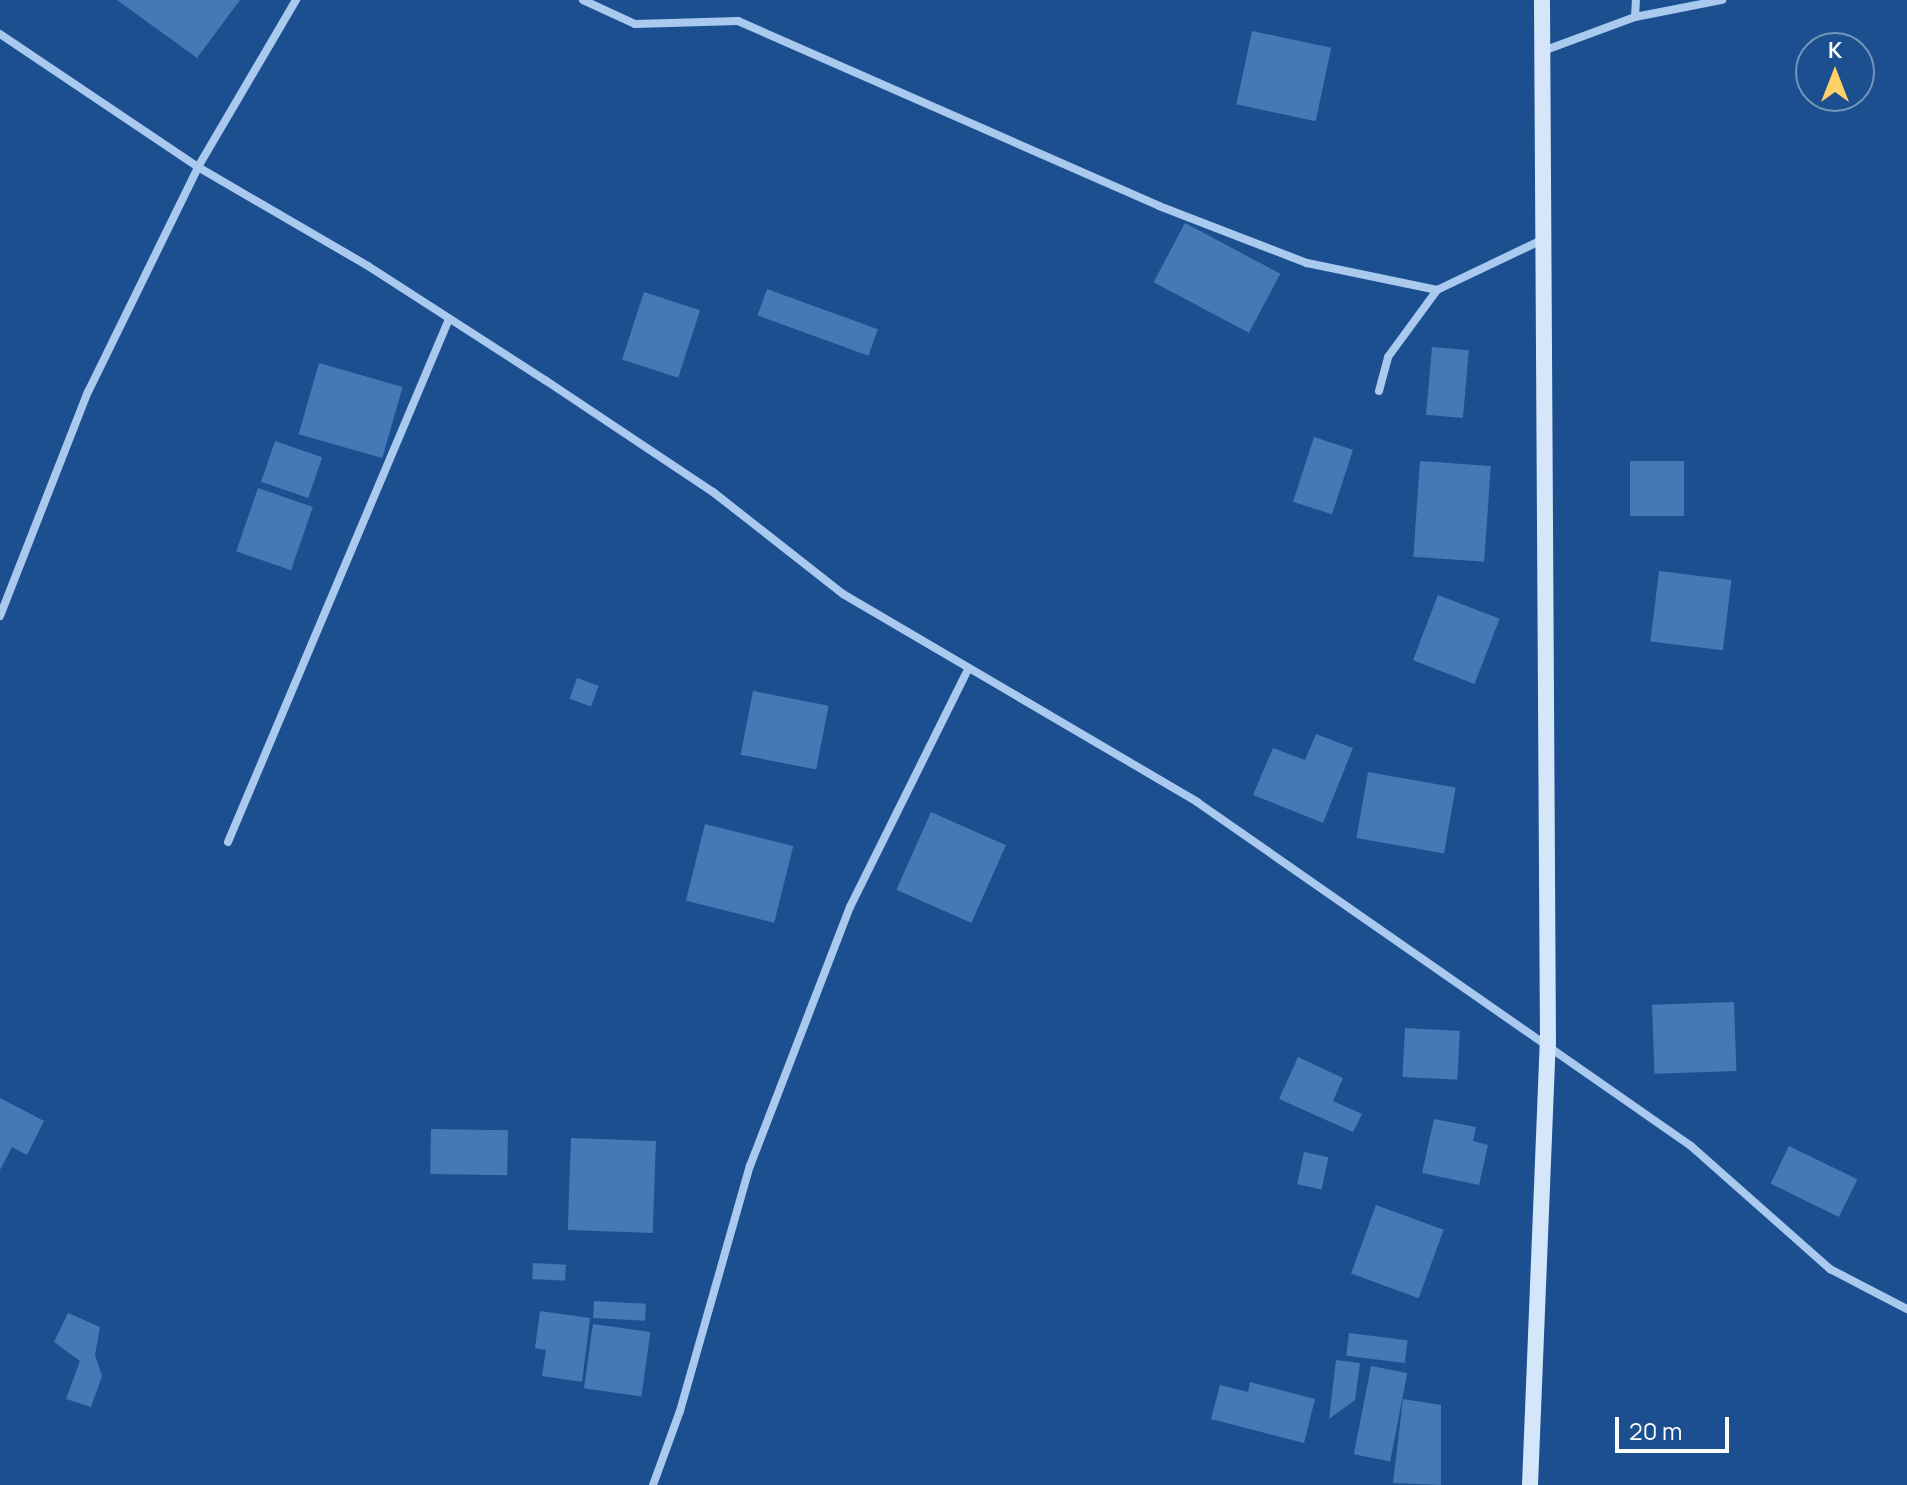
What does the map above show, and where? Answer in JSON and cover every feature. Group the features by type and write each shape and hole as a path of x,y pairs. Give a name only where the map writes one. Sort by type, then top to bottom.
{"street":[{"path":"0,616 88,392 198,167 296,0"},
{"path":"583,0 635,24 738,21 1159,206 1292,257 1437,290"},
{"path":"1530,1485 1548,1045 1542,0"},
{"path":"1635,17 1636,0"},
{"path":"1542,51 1635,17 1722,0"},
{"path":"0,34 198,167 449,319 713,492 843,594 967,671 1197,802 1548,1045 1584,1076 1691,1146 1830,1269 1907,1309"},
{"path":"1379,391 1388,357 1437,290 1543,240"},
{"path":"228,842 449,319"},
{"path":"653,1485 680,1411 750,1166 850,907 967,671"}],"building":[{"path":"117,0 240,0 197,58"},
{"path":"1252,31 1331,48 1316,121 1236,104"},
{"path":"1185,223 1280,274 1249,333 1154,282"},
{"path":"767,289 878,329 868,356 757,315"},
{"path":"644,292 700,310 678,378 622,360"},
{"path":"1432,347 1469,350 1463,418 1426,415"},
{"path":"319,363 403,387 382,458 299,434"},
{"path":"1314,437 1353,450 1332,514 1293,502"},
{"path":"275,441 322,457 308,498 261,482"},
{"path":"1420,461 1491,466 1484,562 1413,557"},
{"path":"1630,461 1684,461 1684,516 1630,516"},
{"path":"258,488 313,507 291,570 236,551"},
{"path":"1659,571 1731,580 1723,650 1650,641"},
{"path":"1438,595 1500,619 1475,684 1413,660"},
{"path":"577,678 599,686 591,707 569,699"},
{"path":"753,691 829,706 816,769 741,755"},
{"path":"1316,734 1353,748 1323,823 1253,795 1273,748 1305,760"},
{"path":"1368,772 1456,787 1444,853 1356,838"},
{"path":"931,812 1006,845 971,923 896,890"},
{"path":"705,824 793,846 774,923 686,901"},
{"path":"1734,1002 1736,1071 1654,1074 1652,1005"},
{"path":"1405,1028 1460,1031 1457,1080 1402,1077"},
{"path":"1298,1057 1343,1078 1333,1101 1362,1114 1353,1132 1279,1099"},
{"path":"0,1098 44,1121 27,1155 12,1147 0,1170"},
{"path":"1434,1119 1476,1127 1473,1141 1488,1145 1479,1185 1422,1173"},
{"path":"431,1129 508,1130 507,1175 430,1174"},
{"path":"571,1138 656,1141 653,1233 568,1230"},
{"path":"1789,1146 1857,1179 1839,1217 1771,1184"},
{"path":"1304,1152 1328,1157 1322,1189 1297,1184"},
{"path":"1376,1205 1444,1230 1419,1298 1351,1274"},
{"path":"533,1263 566,1265 565,1281 532,1279"},
{"path":"594,1301 646,1304 645,1321 593,1318"},
{"path":"540,1311 590,1318 582,1382 542,1376 546,1350 535,1348"},
{"path":"68,1313 100,1327 95,1355 102,1376 91,1407 66,1399 80,1361 54,1342"},
{"path":"593,1324 650,1332 641,1396 584,1388"},
{"path":"1349,1333 1408,1340 1405,1363 1346,1356"},
{"path":"1336,1360 1360,1363 1355,1400 1329,1419"},
{"path":"1371,1366 1407,1373 1390,1461 1354,1454"},
{"path":"1250,1382 1315,1399 1304,1443 1211,1419 1220,1385 1248,1392"},
{"path":"1403,1399 1441,1405 1441,1485 1393,1483"}]}
